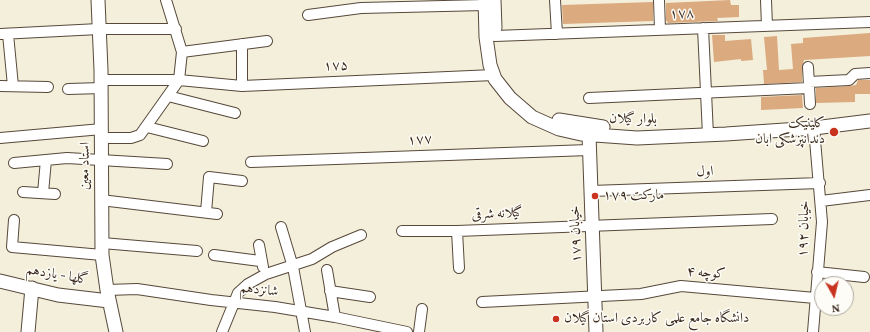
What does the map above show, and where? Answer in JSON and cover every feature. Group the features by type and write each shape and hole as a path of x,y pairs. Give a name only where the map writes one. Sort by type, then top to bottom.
{"main road":[{"name":"استاد معین","path":"98,0 102,84 102,249 108,295 116,332"},
{"name":"بلوار گیلان","path":"488,2 495,36 498,63 504,78 518,94 537,109 562,121 593,126 636,129 707,131 814,128 870,121"},
{"name":"بلوار گیلان","path":"488,2 486,37 490,65 494,75 510,98 532,117 559,129 589,135 637,138 870,113"},
{"name":"خیابان ۱۷۹","path":"589,135 596,332"},
{"name":"گلها - یازدهم","path":"0,281 58,294 108,295"},
{"path":"28,332 32,288"}],"street":[{"path":"0,138 102,134 131,138 140,135 179,80 182,52 166,0"},
{"path":"555,0 556,34"},
{"path":"659,0 660,30"},
{"path":"766,0 767,26"},
{"path":"308,15 361,8 488,2"},
{"name":"۱۷۸","path":"495,36 870,22"},
{"path":"703,28 707,131"},
{"path":"13,86 4,34 99,29 176,29"},
{"path":"182,52 267,41"},
{"path":"242,44 242,86"},
{"path":"808,67 810,104"},
{"path":"589,98 706,93 809,85 849,80 856,74 870,73"},
{"name":"۱۷۵","path":"68,89 102,84 179,80 242,86 494,75"},
{"path":"0,86 48,87"},
{"path":"168,96 235,113"},
{"path":"147,127 203,141"},
{"name":"خیابان ۱۹۲","path":"814,128 820,183 822,222 817,276"},
{"name":"۱۷۷","path":"251,162 589,150"},
{"path":"14,163 67,158 167,164"},
{"path":"43,193 46,160"},
{"path":"206,212 209,177 242,180"},
{"name":"اول","path":"591,191 820,183"},
{"path":"23,192 55,194"},
{"path":"821,201 870,195"},
{"path":"102,200 217,214"},
{"name":"گیلانه شرقی","path":"402,231 772,219"},
{"path":"14,220 12,247 197,251"},
{"path":"281,227 293,266 305,332"},
{"path":"457,230 459,268"},
{"path":"222,332 238,293 248,284 266,274 293,266 361,235"},
{"path":"259,245 260,261 266,274"},
{"path":"214,255 260,261"},
{"path":"327,270 335,317"},
{"path":"817,272 864,277"},
{"name":"کوچه ۴","path":"482,302 595,298 641,294 681,286 814,298"},
{"name":"شانزدهم","path":"108,295 137,289 301,311 407,332"},
{"path":"330,291 370,297"},
{"path":"419,332 422,309"},
{"name":"خیابان ۱۹۲","path":"812,332 814,309"}],"building":[{"path":"730,0 731,5 739,5 739,17 717,18 718,21 668,23 666,20 666,3"},
{"path":"653,2 653,21 563,24 562,5"},
{"path":"870,33 870,56 804,60 802,67 802,82 764,84 763,70 767,70 764,37 777,36 779,70 793,69 791,44 803,43 803,38"},
{"path":"712,35 725,35 725,41 751,39 753,60 741,61 741,59 714,62"},
{"path":"858,80 870,80 870,94 855,94 855,102 816,103 816,88 856,85"},
{"path":"802,95 803,108 761,110 761,97"}],"place":[{"name":"کلینیک دندانپزشکی ابان","path":"834,132"},
{"name":"۱۷۹ مارکت","path":"595,196"},
{"name":"دانشگاه جامع علمی کاربردی استان گیلان","path":"556,319"}]}
